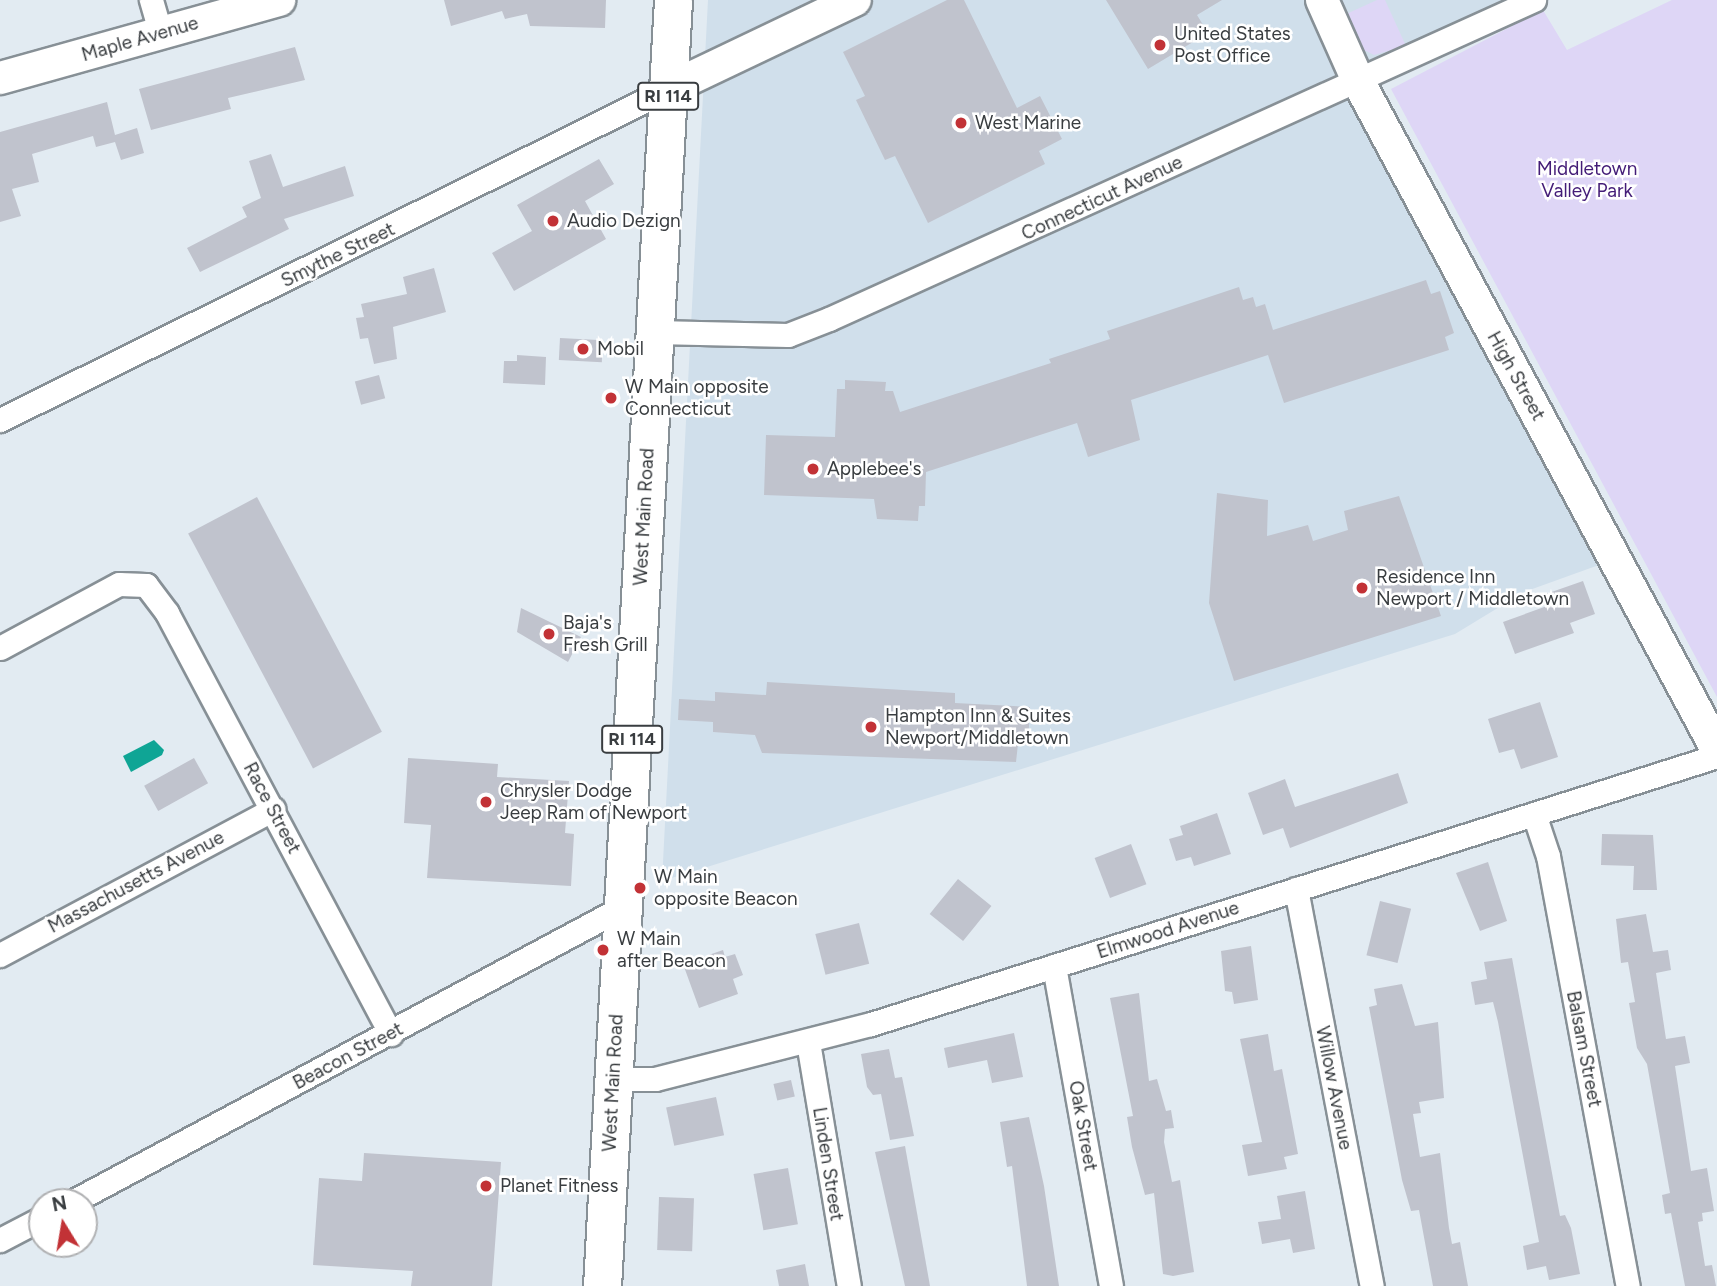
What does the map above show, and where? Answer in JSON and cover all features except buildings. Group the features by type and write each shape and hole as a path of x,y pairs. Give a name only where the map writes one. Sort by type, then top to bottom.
{"main road":[{"name":"West Main Road","path":"602,1286 673,0"}],"street":[{"path":"151,0 161,34"},
{"name":"Maple Avenue","path":"0,78 279,0"},
{"path":"668,89 855,0"},
{"name":"High Street","path":"1322,0 1359,81 1717,750"},
{"name":"Connecticut Avenue","path":"655,332 788,335 926,278 1534,0"},
{"name":"Smythe Street","path":"2,414 668,89"},
{"name":"Race Street","path":"0,648 119,584 146,585 167,613 391,1034"},
{"name":"Elmwood Avenue","path":"613,1079 655,1079 808,1042 1717,755"},
{"name":"Massachusetts Avenue","path":"0,956 273,809"},
{"name":"Balsam Street","path":"1534,814 1548,856 1628,1286"},
{"name":"Willow Avenue","path":"1296,889 1371,1286"},
{"name":"Beacon Street","path":"98,1188 391,1034 623,907"},
{"name":"Oak Street","path":"1054,966 1111,1286"},
{"name":"Linden Street","path":"808,1042 849,1286"},
{"path":"0,1240 28,1225"}],"shaded area":[{"path":"708,0 1312,0 1610,561 1524,592 1455,634 662,881"},
{"path":"1322,0 1534,0 1358,81"},
{"path":"154,740 164,750 162,755 131,772 123,756"}],"green space":[{"path":"1377,0 1385,0 1406,46 1374,55 1362,49 1342,16"},
{"name":"Middletown Valley Park","path":"1672,0 1717,0 1717,697 1391,89 1543,10 1567,50"}],"place":[{"name":"United States Post Office","path":"1160,45"},
{"name":"West Marine","path":"961,123"},
{"name":"Audio Dezign","path":"553,221"},
{"name":"Mobil","path":"583,349"},
{"name":"W Main opposite Connecticut","path":"611,398"},
{"name":"Applebee's","path":"813,469"},
{"name":"Residence Inn Newport / Middletown","path":"1362,588"},
{"name":"Baja's Fresh Grill","path":"549,634"},
{"name":"Hampton Inn & Suites Newport/Middletown","path":"871,727"},
{"name":"Chrysler Dodge Jeep Ram of Newport","path":"486,802"},
{"name":"W Main opposite Beacon","path":"640,888"},
{"name":"W Main after Beacon","path":"603,950"},
{"name":"Planet Fitness","path":"486,1186"}]}
